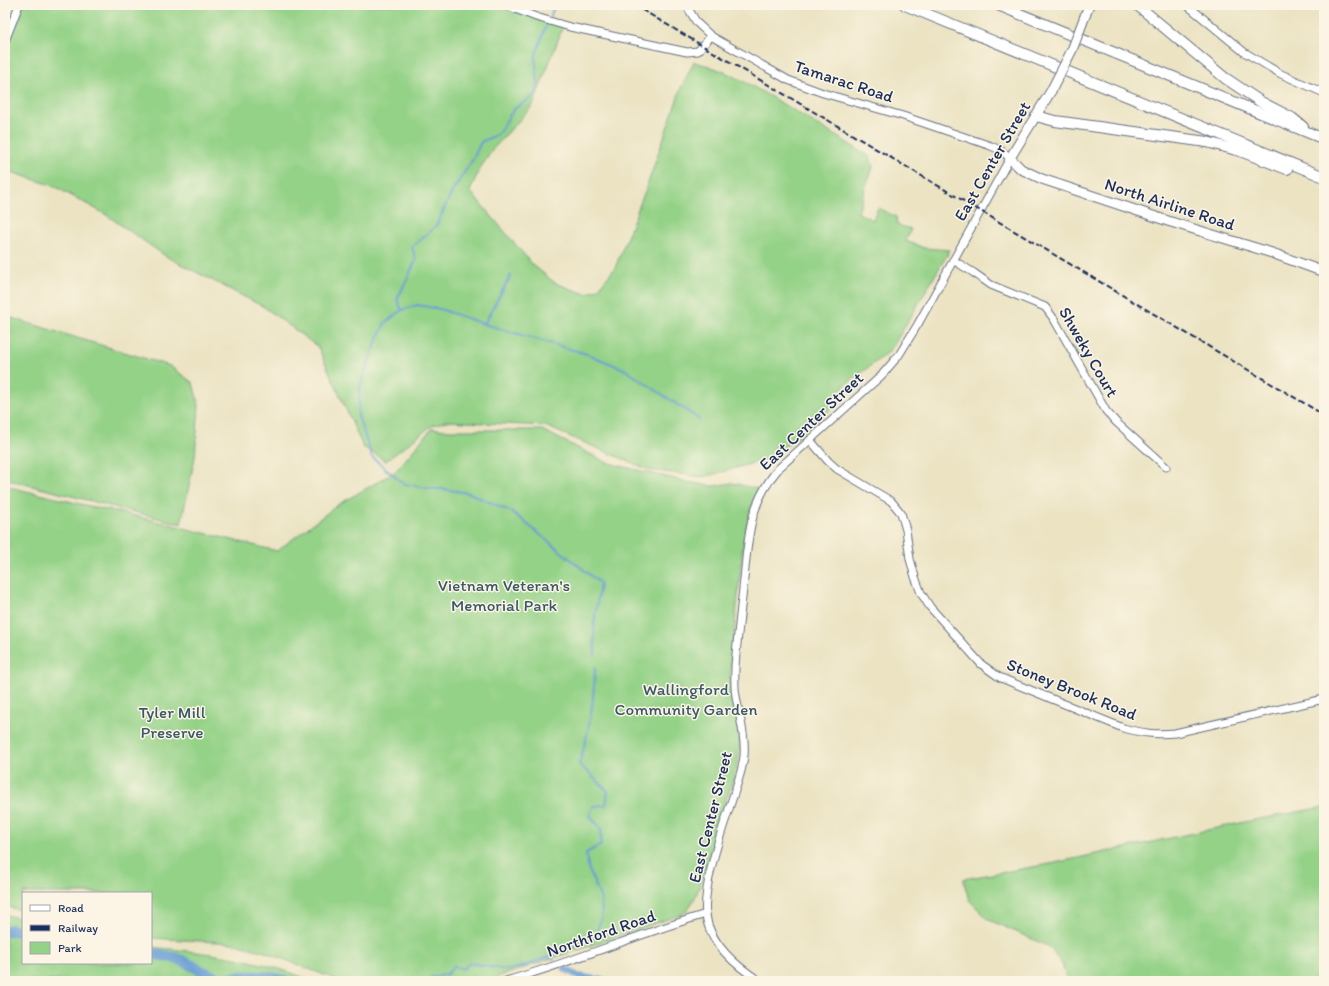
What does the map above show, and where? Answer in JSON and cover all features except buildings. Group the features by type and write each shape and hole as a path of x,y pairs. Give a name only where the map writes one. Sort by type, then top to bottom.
{"highway":[{"path":"905,5 1324,177"},
{"path":"998,5 1324,139"},
{"path":"1137,5 1225,78 1261,102 1292,118 1310,133"},
{"path":"1036,116 1055,121 1179,137 1214,144 1251,155 1324,184"}],"main road":[{"name":"East Center Street","path":"1010,158 1051,91 1072,50 1089,5"},
{"name":"North Airline Road","path":"1010,158 1021,169 1042,179 1171,222 1272,253 1324,272"}],"street":[{"path":"5,41 19,5"},
{"path":"505,5 536,17 570,27 687,52 698,51 711,36"},
{"name":"Tamarac Road","path":"686,5 697,23 711,36 788,80 823,93 903,116 991,146 1002,151 1010,158"},
{"path":"1187,5 1244,52 1281,74 1324,93"},
{"name":"East Center Street","path":"760,981 733,960 718,943 710,929 706,914 707,892 710,876 744,757 744,744 734,677 748,537 751,522 759,499 772,476 786,461 871,386 891,366 908,342 1010,158"},
{"name":"Shweky Court","path":"953,260 991,285 1045,306 1054,319 1106,411 1116,422 1166,467"},
{"name":"Stoney Brook Road","path":"810,440 837,469 891,501 898,509 901,513 906,530 910,559 921,593 930,607 981,664 999,677 1123,728 1159,734 1175,733 1324,699"},
{"name":"Northford Road","path":"506,981 532,974 678,922 706,914"}],"green space":[{"path":"21,5 502,5 563,27 533,105 493,149 479,170 470,191 533,265 555,283 586,294 598,289 615,268 647,186 681,88 694,62 714,68 743,81 870,157 873,168 858,213 873,220 878,208 896,217 897,225 911,229 906,241 924,248 950,250 891,350 838,391 834,405 808,432 767,459 704,477 649,470 545,426 446,421 431,426 386,461 363,447 318,347 264,307 167,257 105,214 54,186 5,170 5,50"},
{"path":"5,316 170,366 193,383 199,405 195,457 181,524 5,479"},
{"name":"Tyler Mill Preserve","path":"432,428 445,430 542,430 608,463 692,483 713,486 732,483 759,489 751,507 744,536 730,675 732,699 740,740 738,763 720,815 701,883 695,897 683,914 486,981 340,981 265,952 232,943 152,938 152,892 22,892 22,911 5,906 5,486 107,509 277,551 339,504 395,472"},
{"path":"1324,807 1324,981 1067,981 1062,964 1048,946 989,920 969,900 963,879 1050,864 1254,820"},
{"path":"5,915 22,919 22,964 152,964 152,947 213,954 253,962 292,973 312,981 5,981"}],"waterway":[{"path":"550,17 555,5"},
{"path":"546,26 535,57 538,84 535,95 514,109 498,134 481,142 473,159 453,190 436,226 412,247 416,260 397,300 402,310 385,323 373,350 360,387 358,416 372,457 404,484 469,493 512,512 600,583 594,624 595,655"},
{"path":"484,324 511,275"},
{"path":"402,310 417,305 440,309 484,324 587,354 624,369 699,419"},
{"path":"427,981 432,977 447,974 454,966 463,969 470,963 507,970 521,967 575,947 594,938 602,917 601,899 589,870 586,853 601,845 601,829 590,816 593,806 606,805 608,791 579,764 591,716 595,668"},
{"path":"5,931 11,930 22,932"},
{"path":"152,954 179,959 209,975 218,978 268,977 285,981"},
{"path":"551,955 554,960"},
{"path":"565,969 578,976 608,981"}],"railway":[{"path":"634,5 1324,415"}],"park label":[{"name":"Vietnam Veteran's Memorial Park","path":"504,595"},
{"name":"Wallingford Community Garden","path":"686,699"}]}
